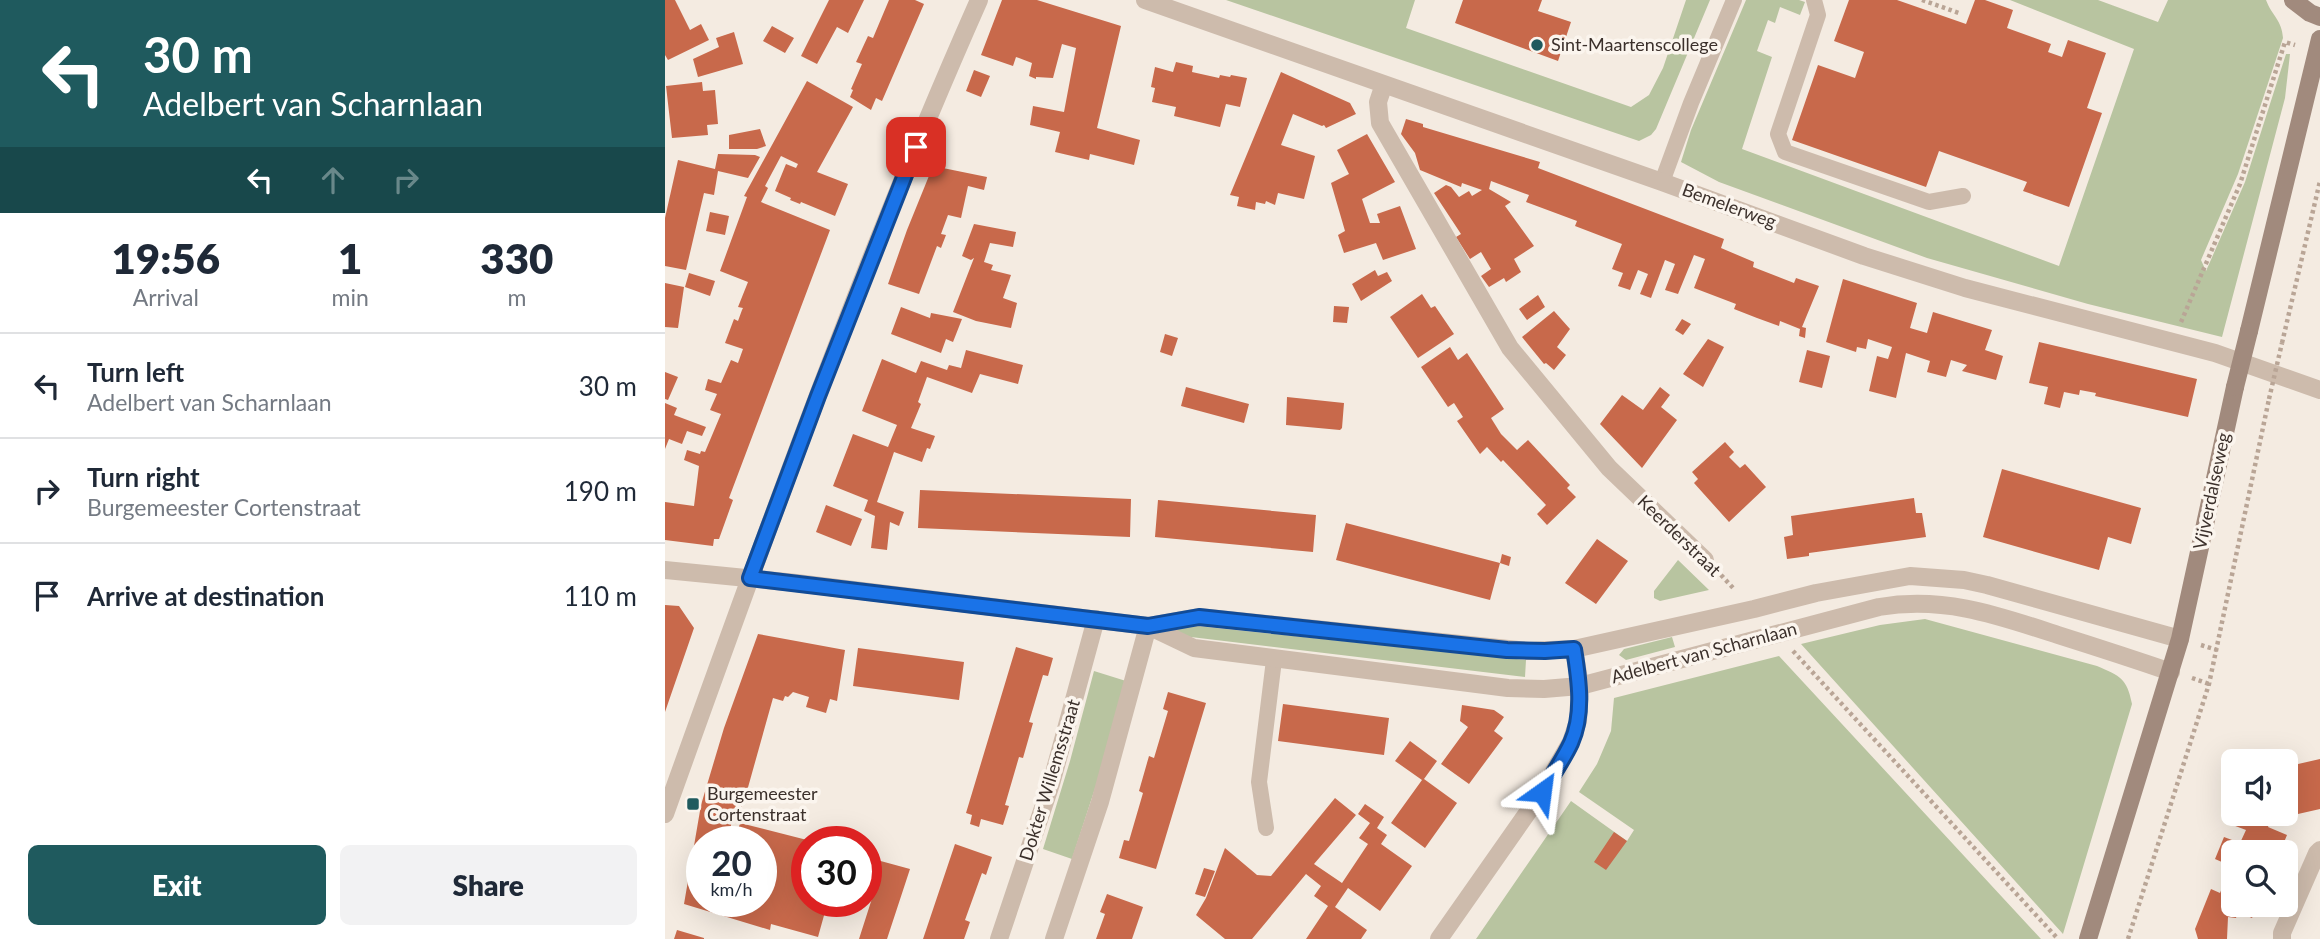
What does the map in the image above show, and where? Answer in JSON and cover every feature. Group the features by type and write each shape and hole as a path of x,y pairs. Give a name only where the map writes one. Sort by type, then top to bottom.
{"main road":[{"path":"2293,0 2320,17"},
{"name":"Vijverdalseweg","path":"2089,938 2180,639 2235,387 2318,45"}],"street":[{"path":"665,814 750,578 907,169 979,0"},
{"name":"Bemelerweg","path":"1155,1 1864,256 1965,288 2175,342 2258,367 2320,390"},
{"name":"Keerderstraat","path":"1384,83 1378,102 1380,123 1510,348 1609,468 1705,560"},
{"name":"Adelbert van Scharnlaan","path":"665,570 1148,626 1199,617 1507,650 1545,651 1574,649 1887,579 1927,576 1987,585 2180,639"},
{"name":"Adelbert van Scharnlaan","path":"1148,626 1194,648 1508,688 1544,689 1580,685 1889,605 1922,602 1946,604 2001,616 2171,671"},
{"name":"Dokter Willemsstraat","path":"999,939 1051,784 1096,619"},
{"path":"1054,939 1100,802 1148,626"},
{"path":"1439,939 1542,792 1571,742 1578,721 1580,685 1574,649"},
{"path":"2282,939 2320,850"}],"lane":[{"path":"1663,182 1691,103 1734,0"},
{"path":"1814,0 1818,15 1778,134 1785,152 1929,201 1963,195"},
{"path":"1266,828 1259,782 1274,660"}],"path":[{"path":"1922,0 1959,13"},
{"path":"2175,342 2240,184 2285,42 2318,45"},
{"path":"2128,939 2209,684 2269,399 2320,181"},
{"name":"Keerderstraat","path":"1705,560 1754,609"},
{"path":"1777,634 2058,939"}],"green space":[{"path":"1226,0 1415,0 1406,28 1631,107 1649,95 1663,68 1686,0 1710,0 1656,129 1639,141"},
{"path":"1746,0 1805,2 1800,15 1780,7 1775,23 1768,20 1757,51 1772,57 1742,149 2059,266 2134,49 2010,0 2098,0 2158,22 2168,0 2266,0 2281,27 2283,38 2238,174 2201,260 2206,271 2245,182 2286,54 2290,54 2285,98 2222,337 2088,304 1927,258 1719,182 1681,162 1691,130"},
{"path":"1678,560 1709,590 1660,601 1654,598 1654,591"},
{"path":"1925,619 2097,666 2117,676 2128,688 2132,704 2063,934 1801,644 1880,625"},
{"path":"1168,623 1526,660 1525,677 1166,634"},
{"path":"1672,637 1675,647 1626,660 1619,655 1624,649"},
{"path":"1779,656 2041,939 1476,939 1571,801 1627,841 1634,830 1579,792 1597,764 1611,731 1614,698"},
{"path":"1094,671 1126,681 1072,859 1043,849"}],"building":[{"path":"665,0 675,0 690,30 701,24 709,40 668,60 665,55"},
{"path":"829,0 864,0 848,33 837,27 817,64 801,56"},
{"path":"889,0 915,0 924,4 882,101 876,98 871,110 850,97 853,90 851,89 862,64 856,62 868,36 873,38"},
{"path":"1002,0 1037,0 1121,26 1097,128 1140,140 1134,165 1090,154 1089,160 1055,152 1060,132 1030,125 1033,106 1064,112 1076,48 1062,44 1053,78 1036,79 1029,76 1032,63 1016,57 1013,66 981,55"},
{"name":"Sint-Maartenscollege","path":"1463,0 1542,0 1538,11 1571,22 1558,61 1455,23"},
{"path":"1849,0 1897,0 1966,24 1975,0 1985,0 2013,10 2007,28 2051,44 2048,52 2062,57 2068,40 2106,53 2087,108 2102,113 2069,207 2023,191 2027,182 1939,151 1926,187 1792,140 1818,65 1855,78 1864,52 1834,41"},
{"path":"772,26 794,38 785,53 763,41"},
{"path":"734,32 743,64 698,77 693,59 719,47 716,38"},
{"path":"1176,62 1193,66 1192,72 1219,78 1220,75 1231,75 1247,78 1240,107 1226,104 1220,127 1174,116 1176,107 1152,102 1155,88 1151,87 1155,67 1173,72"},
{"path":"974,70 990,76 981,97 966,91"},
{"path":"1281,72 1350,103 1356,114 1326,128 1293,114 1281,145 1315,156 1304,199 1278,193 1275,205 1266,201 1265,204 1256,202 1255,210 1237,206 1239,197 1230,195"},
{"path":"807,81 853,107 817,172 848,184 835,216 790,200 791,198 775,191 786,164 796,168 798,164 781,156 765,186 768,188 761,202 830,230 729,498 733,500 719,539 714,539 713,546 665,540 665,502 694,506 699,466 684,460 687,450 700,454 701,451 705,452 721,414 710,410 717,394 705,390 708,379 721,383 731,360 738,363 743,349 725,343 734,319 738,321 743,308 738,307 748,282 720,271 747,197 744,196"},
{"path":"702,82 703,91 715,90 718,124 707,125 708,135 672,138 666,86"},
{"path":"1406,119 1423,124 1423,127 1540,162 1538,168 1724,239 1721,248 1754,262 1753,267 1794,283 1796,278 1819,286 1802,327 1806,328 1805,338 1799,336 1800,329 1780,321 1779,326 1757,318 1734,309 1736,304 1694,288 1705,259 1694,255 1678,294 1665,290 1675,264 1665,260 1651,298 1640,294 1648,274 1638,270 1630,290 1618,286 1623,273 1612,269 1622,244 1575,226 1577,221 1526,202 1529,195 1491,181 1489,189 1511,202 1505,206 1534,246 1514,259 1521,272 1506,282 1504,278 1489,287 1481,276 1491,269 1481,252 1470,259 1456,237 1461,234 1434,193 1446,185 1459,197 1469,191 1472,196 1482,190 1462,183 1461,187 1420,170 1415,153 1401,134"},
{"path":"760,129 766,146 757,149 729,149 729,135"},
{"path":"1367,134 1395,182 1362,199 1370,223 1380,223 1377,214 1400,206 1416,249 1383,260 1376,243 1344,253 1338,235 1345,231 1331,183 1349,174 1337,150"},
{"path":"718,154 760,157 748,178 718,171 714,195 704,193 686,270 665,266 665,218 678,160 715,169"},
{"path":"933,166 987,177 984,190 968,186 961,218 948,215 941,234 946,235 941,248 937,246 919,294 888,284"},
{"path":"710,212 729,216 725,235 706,231"},
{"path":"974,224 1016,232 1013,247 990,243 984,262 993,265 991,270 1011,275 1003,298 1017,303 1011,328 976,321 953,312 974,258 971,260 962,256"},
{"path":"1375,270 1378,276 1387,272 1392,281 1361,301 1352,284"},
{"path":"689,273 715,281 710,296 685,287"},
{"path":"1843,279 1917,303 1910,328 1927,333 1933,312 1992,330 1985,350 2003,356 1996,380 1962,371 1967,365 1951,360 1946,377 1927,372 1930,361 1906,353 1896,398 1869,391 1877,356 1888,359 1892,347 1868,339 1866,349 1857,347 1856,352 1826,342"},
{"path":"665,283 684,287 678,328 665,327"},
{"path":"1422,294 1431,308 1435,306 1454,334 1418,358 1390,317"},
{"path":"1538,295 1545,307 1527,320 1519,309"},
{"path":"1334,306 1349,307 1347,323 1333,322"},
{"path":"901,307 930,318 931,313 962,319 953,342 946,339 941,353 891,334"},
{"path":"1554,311 1570,329 1557,347 1566,355 1554,370 1544,364 1522,337"},
{"path":"1682,319 1691,324 1683,335 1675,330"},
{"path":"1165,334 1178,338 1172,356 1160,352"},
{"path":"1708,339 1724,347 1703,387 1683,374"},
{"path":"2039,342 2197,379 2188,417 2095,396 2096,393 2080,390 2079,395 2064,392 2060,408 2044,404 2048,387 2029,383"},
{"path":"1450,347 1458,360 1467,353 1504,409 1491,418 1501,434 1517,450 1528,440 1570,485 1567,488 1576,497 1547,525 1537,514 1546,505 1487,447 1480,454 1457,421 1463,417 1454,403 1448,407 1421,367"},
{"path":"966,350 1023,365 1018,384 980,374 972,393 927,377 918,402 921,404 911,428 935,436 922,462 894,452 877,502 904,512 899,526 890,522 887,550 871,548 875,516 864,511 868,500 833,486 853,434 888,447 897,425 862,411 882,359 916,373 921,361 947,370 949,365 961,368"},
{"path":"1807,350 1830,356 1822,388 1799,382"},
{"path":"665,372 678,377 668,400 665,399"},
{"path":"1186,387 1249,404 1244,423 1181,406"},
{"path":"1660,387 1670,395 1661,407 1677,420 1642,468 1600,424 1622,395 1643,410"},
{"path":"1287,397 1344,403 1342,428 1340,430 1286,425"},
{"path":"665,403 677,408 674,415 706,427 702,436 687,431 682,444 669,439 665,449"},
{"path":"1725,442 1734,452 1729,457 1740,468 1745,464 1766,487 1729,522 1694,483 1698,479 1692,472"},
{"path":"2002,469 2141,508 2131,544 2108,537 2099,570 1983,537"},
{"path":"920,490 1131,499 1130,537 918,528"},
{"path":"1914,498 1916,513 1922,513 1926,537 1809,553 1809,556 1787,559 1784,537 1793,535 1791,516"},
{"path":"1158,500 1316,515 1313,552 1155,537"},
{"path":"826,505 862,519 851,546 816,532"},
{"path":"1346,523 1500,563 1490,600 1336,560"},
{"path":"1597,539 1628,561 1596,604 1565,583"},
{"path":"1502,554 1511,557 1509,566 1500,563"},
{"path":"665,605 679,606 694,628 665,712"},
{"path":"758,634 845,650 837,701 830,699 826,713 806,707 809,697 793,692 788,697 785,696 783,701 773,698 738,816 733,814 731,826 697,826 724,728"},
{"path":"1016,647 1053,658 1048,676 1043,675 1029,722 1033,723 1023,758 1019,757 1005,805 1009,806 1003,825 981,819 979,827 970,824 972,815 966,813"},
{"path":"858,648 964,662 959,700 853,686"},
{"path":"1168,692 1206,703 1156,869 1119,858 1124,840 1129,841 1143,793 1139,791 1149,756 1154,758 1168,711 1163,709"},
{"path":"1283,704 1389,718 1384,755 1278,741"},
{"path":"1462,705 1494,710 1504,717 1494,731 1503,738 1469,784 1441,764 1468,727 1460,721"},
{"path":"1410,741 1437,761 1424,779 1457,803 1425,848 1391,823 1422,780 1395,761"},
{"path":"2320,759 2320,809 2298,814 2298,764"},
{"path":"1335,798 1356,815 1314,864 1342,883 1368,844 1359,838 1370,823 1358,814 1365,804 1384,817 1377,828 1387,835 1381,844 1412,866 1380,911 1348,888 1335,907 1367,930 1361,939 1306,939 1328,906 1314,896 1321,886 1306,874 1252,939 1225,939 1196,915 1206,898 1225,848 1257,875 1271,876"},
{"path":"2235,826 2268,826 2287,835 2285,840 2241,840 2246,830"},
{"path":"777,832 791,836 791,917 824,917 818,937 771,924 770,930 727,917 777,917"},
{"path":"1614,832 1627,841 1606,870 1594,862"},
{"path":"955,844 992,857 986,875 982,873 965,920 970,922 964,939 923,939"},
{"path":"2221,844 2221,862 2215,859"},
{"path":"882,861 910,869 887,939 859,939 866,917 882,917"},
{"path":"1204,868 1215,871 1205,897 1195,894"},
{"path":"2211,889 2220,893 2221,891 2221,917 2228,917 2227,939 2198,939 2195,929"},
{"path":"1107,894 1143,907 1132,939 1096,939 1105,914 1100,912"},
{"path":"677,930 704,938 704,939 674,939"}],"place":[{"name":"Sint-Maartenscollege","path":"1537,45"},
{"name":"Burgemeester Cortenstraat","path":"693,804"}],"route":[{"path":"916,147 750,578 1148,626 1199,617 1507,650 1574,649 1580,685 1578,721 1571,742 1542,792"}]}
